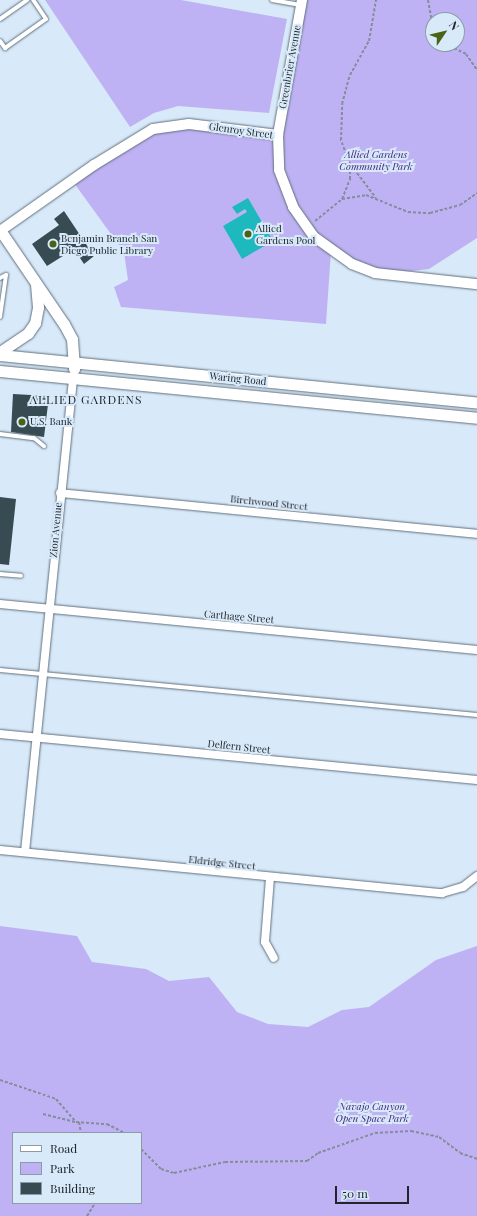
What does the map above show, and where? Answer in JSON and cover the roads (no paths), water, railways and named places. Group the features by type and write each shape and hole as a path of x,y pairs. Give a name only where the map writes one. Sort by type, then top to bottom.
{"main road":[{"name":"Zion Avenue","path":"0,230 36,282 72,339 75,363 73,378"},
{"path":"0,352 28,333 35,323 38,302 36,282"},
{"name":"Waring Road","path":"0,355 477,403"},
{"name":"Waring Road","path":"0,371 477,418"}],"street":[{"name":"Greenbrier Avenue","path":"278,135 301,3"},
{"name":"Glenroy Street","path":"0,230 153,128 188,124 278,135 279,170 293,207 308,228 331,251 376,273 477,284"},
{"name":"Zion Avenue","path":"25,852 43,675 48,609 73,378"},
{"name":"Birchwood Street","path":"60,493 477,534"},
{"name":"Carthage Street","path":"0,604 477,650"},
{"name":"Delfern Street","path":"0,734 477,780"},
{"name":"Eldridge Street","path":"0,850 270,878 442,893 464,887 477,876"},
{"path":"270,878 265,942 274,958"}],"lane":[{"path":"0,19 27,0"},
{"path":"0,42 5,48 46,19 33,0"},
{"path":"273,0 301,3"},
{"path":"0,278 6,275 0,316"},
{"path":"0,434 34,438 44,446"},
{"path":"0,574 21,576"},
{"path":"0,670 477,715"}],"water":[{"name":"Allied Gardens Pool","path":"248,198 273,241 242,259 223,226 247,212 245,209 237,214 232,207"}],"place":[{"name":"Allied Gardens Pool","path":"248,234"},
{"name":"Benjamin Branch San Diego Public Library","path":"53,244"},
{"name":"U.S. Bank","path":"22,422"}],"district":[{"name":"ALLIED GARDENS","path":"86,400"}],"park label":[{"name":"Allied Gardens Community Park","path":"376,160"},
{"name":"Navajo Canyon Open Space Park","path":"372,1112"}]}
